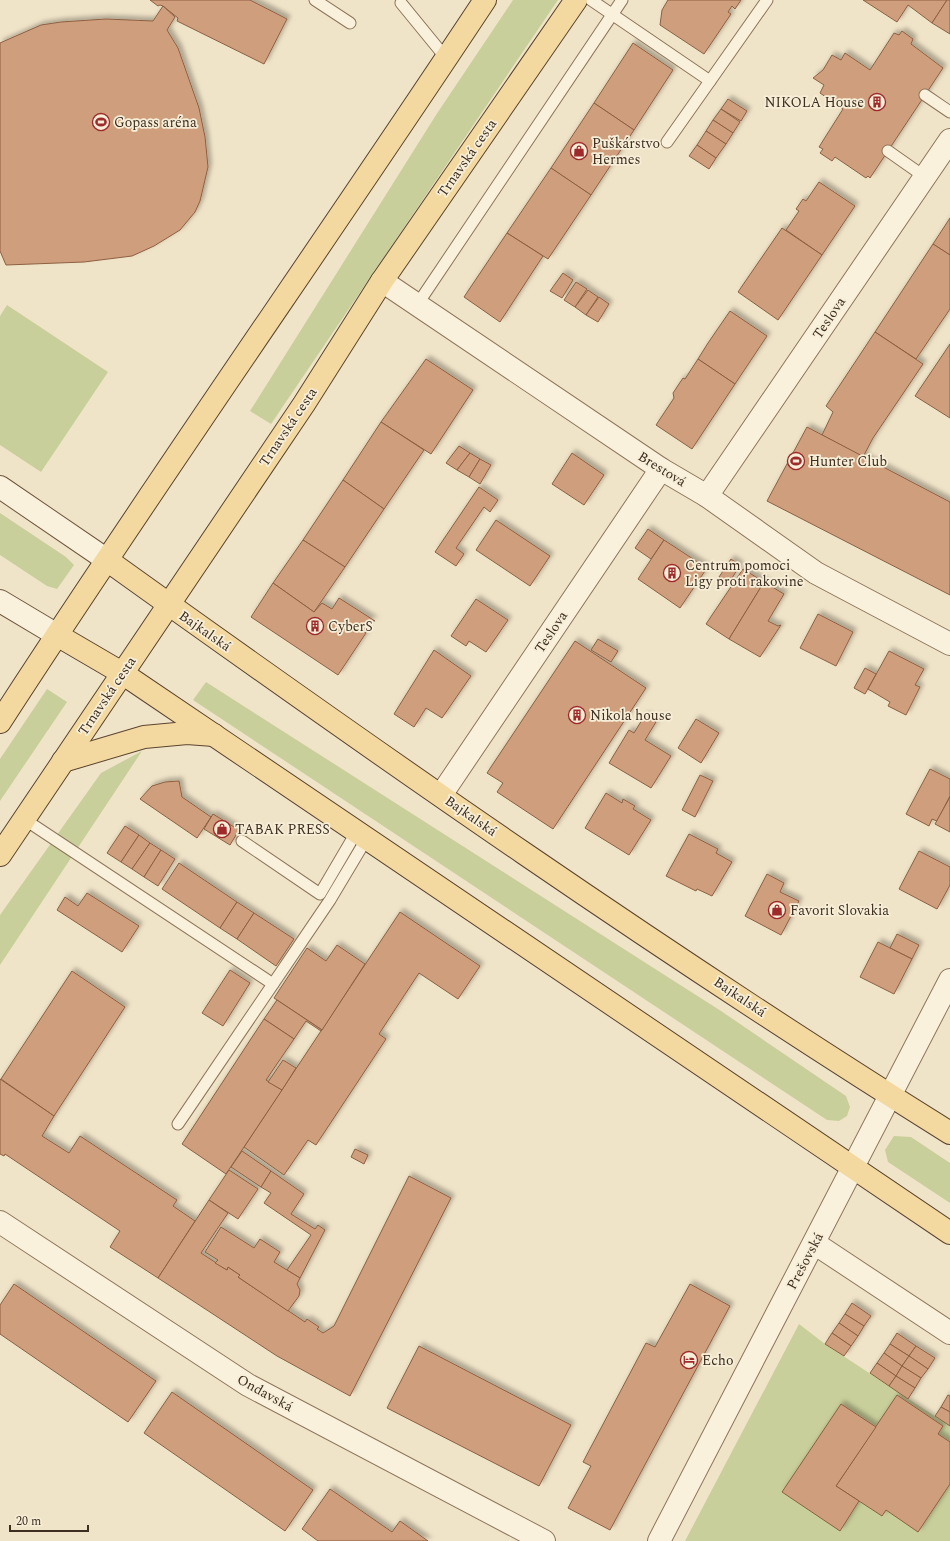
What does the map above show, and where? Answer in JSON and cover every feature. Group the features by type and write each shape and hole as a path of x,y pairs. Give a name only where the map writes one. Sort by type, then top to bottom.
{"main road":[{"path":"0,722 107,560 485,0"},
{"name":"Trnavská cesta","path":"0,855 304,404 382,281 576,0"},
{"name":"Bajkalská","path":"107,560 168,605 613,913 891,1096 950,1133"},
{"path":"57,635 122,673 853,1169 950,1233"},
{"path":"63,761 144,737 187,733 216,736"}],"street":[{"name":"Teslova","path":"707,496 950,140"},
{"name":"Brestová","path":"382,281 661,469 707,496 816,573 950,644"},
{"name":"Teslova","path":"441,795 661,469"},
{"name":"Bajkalská","path":"0,487 107,560"},
{"path":"0,601 57,635"},
{"name":"Prešovská","path":"659,1541 950,980"},
{"name":"Ondavská","path":"0,1222 248,1385 544,1541"},
{"path":"814,1243 950,1333"}],"lane":[{"path":"315,0 350,23"},
{"path":"591,0 710,81"},
{"path":"417,305 622,0"},
{"path":"667,142 767,0"},
{"path":"401,3 446,58"},
{"path":"925,95 950,112"},
{"path":"888,150 925,177"},
{"path":"24,819 273,984"},
{"path":"178,1124 273,984 362,835"},
{"path":"242,841 325,897"}],"green space":[{"path":"513,0 558,0 271,424 250,411 436,115"},
{"path":"7,305 108,372 41,472 0,445 0,316"},
{"path":"0,513 66,557 74,565 57,589 47,586 0,555"},
{"path":"206,682 721,1011 846,1096 850,1107 847,1116 839,1121 827,1120 193,700"},
{"path":"47,689 67,702 0,801 0,759"},
{"path":"142,751 0,965 0,915 101,773"},
{"path":"894,1136 911,1137 950,1163 950,1203 888,1162 885,1150"},
{"path":"799,1324 825,1344 950,1426 950,1541 685,1541"}],"building":[{"path":"150,0 250,0 287,19 264,64 177,21 178,18 163,6 158,6"},
{"path":"668,0 741,0 735,9 732,6 728,12 731,14 704,54 660,25 662,10"},
{"path":"863,0 947,0 932,23 908,5 897,22"},
{"path":"947,0 950,0 950,34 932,23"},
{"name":"Gopass aréna","path":"163,6 175,17 167,30 178,48 199,108 205,137 208,167 200,201 195,212 180,230 154,246 132,256 84,262 6,265 0,251 0,43 41,25 61,22 106,19 153,21"},
{"name":"NIKOLA House","path":"902,31 913,39 911,44 943,68 870,178 868,176 866,178 835,157 832,161 820,153 823,149 819,147 843,109 820,93 824,85 813,78 823,70 832,55 841,60 845,53 870,70 894,33 899,35"},
{"path":"633,43 673,70 634,130 594,103"},
{"path":"728,99 747,111 741,121 721,109"},
{"path":"594,103 634,130 591,195 551,168"},
{"path":"721,109 740,122 733,133 713,120"},
{"path":"713,120 733,133 726,144 706,131"},
{"path":"706,131 726,144 716,158 697,145"},
{"path":"697,145 716,158 709,169 689,156"},
{"path":"551,168 591,195 548,259 507,233"},
{"path":"819,182 855,206 822,255 786,230 799,211 796,209 803,199 806,201"},
{"path":"950,218 950,255 933,244"},
{"path":"782,228 822,255 778,320 738,292"},
{"path":"507,233 543,256 500,322 464,297"},
{"path":"933,244 950,255 950,309 916,359 875,332"},
{"path":"563,273 573,280 562,298 550,291"},
{"path":"576,282 587,289 575,307 564,300"},
{"path":"588,290 598,297 586,315 575,307"},
{"path":"599,297 609,304 598,322 586,315"},
{"path":"730,311 767,336 735,384 698,359"},
{"path":"875,332 923,364 873,438 863,457 822,435 833,412 826,406"},
{"path":"950,344 950,418 915,396"},
{"path":"426,359 473,390 431,454 381,422"},
{"path":"698,359 735,384 692,449 656,425 674,398 673,393 683,378 685,379"},
{"path":"381,422 424,450 384,509 343,480"},
{"path":"807,427 950,502 950,595 767,501"},
{"path":"459,446 470,453 457,470 446,463"},
{"path":"470,453 480,459 469,477 457,470"},
{"path":"572,453 604,475 584,505 552,484"},
{"path":"480,459 491,465 480,484 469,477"},
{"path":"343,480 384,509 345,567 303,540"},
{"path":"479,487 498,500 490,512 484,507 456,548 464,554 456,566 435,552"},
{"path":"496,520 550,556 530,586 476,550"},
{"path":"648,529 664,540 651,559 635,548"},
{"path":"303,540 345,567 314,612 273,583"},
{"name":"Centrum pomoci Ligy proti rakovine","path":"664,540 707,568 680,608 638,579"},
{"path":"731,559 740,565 729,583 719,577"},
{"path":"743,569 764,582 729,639 706,624"},
{"path":"764,582 784,594 768,621 778,626 781,625 760,657 729,639"},
{"name":"CyberS","path":"273,583 314,612 322,603 332,609 339,598 375,621 370,620 363,631 366,633 338,675 251,617"},
{"path":"476,599 508,620 486,652 469,641 466,646 451,636"},
{"path":"818,614 853,632 836,666 800,648"},
{"path":"598,639 618,651 611,662 591,650"},
{"name":"Nikola house","path":"575,641 646,688 553,829 497,792 503,783 487,773"},
{"path":"434,650 471,676 442,718 426,708 414,727 394,714"},
{"path":"889,651 924,669 915,685 920,687 906,715 888,706 890,702 868,689"},
{"path":"865,668 876,674 865,694 854,688"},
{"path":"645,715 656,722 645,740 671,756 651,788 609,763 629,730 634,733"},
{"path":"696,719 719,733 701,763 678,748"},
{"path":"930,769 950,779 950,796 937,821 932,819 929,826 906,814"},
{"path":"700,775 713,781 695,817 682,810"},
{"path":"179,781 182,797 211,817 197,838 140,799 152,786 165,782"},
{"path":"606,793 622,803 623,799 635,806 633,809 651,820 629,855 585,828"},
{"path":"950,797 950,832 935,824"},
{"name":"TABAK PRESS","path":"213,814 239,830 230,845 204,829"},
{"path":"125,826 139,835 121,862 107,853"},
{"path":"689,834 718,849 716,853 732,862 712,896 697,889 696,891 666,876"},
{"path":"139,835 150,843 132,869 121,862"},
{"path":"150,843 161,850 144,877 132,869"},
{"path":"161,850 175,859 158,886 144,877"},
{"path":"919,851 950,867 950,885 937,909 899,889"},
{"path":"179,863 237,902 220,928 162,889"},
{"path":"767,874 784,883 780,892 799,901 781,935 745,916"},
{"path":"87,893 139,926 122,952 57,910 65,897 78,906"},
{"path":"237,902 254,913 237,939 220,928"},
{"path":"400,912 480,966 458,999 419,973 379,1034 386,1039 316,1145 308,1140 284,1175 244,1147"},
{"path":"254,913 294,939 276,966 237,939"},
{"path":"897,934 919,945 912,959 890,948"},
{"path":"878,942 912,959 894,994 860,977"},
{"path":"337,945 365,964 322,1030 274,998 307,948 326,961"},
{"path":"230,970 250,983 223,1026 202,1013"},
{"path":"72,971 125,1007 54,1116 1,1079"},
{"path":"277,1000 322,1030 321,1031 306,1021 294,1039 264,1019"},
{"path":"264,1019 294,1039 266,1080 282,1090 226,1174 182,1144"},
{"path":"283,1060 296,1068 282,1090 268,1082"},
{"path":"0,1079 54,1116 42,1136 69,1153 80,1136 177,1200 173,1206 195,1221 158,1278 110,1247 120,1231 5,1154 4,1156 0,1154"},
{"path":"355,1149 368,1155 364,1164 351,1157"},
{"path":"242,1151 271,1171 261,1187 231,1167"},
{"path":"229,1170 258,1189 238,1219 209,1200"},
{"path":"271,1171 304,1194 291,1214 315,1229 318,1225 325,1230 300,1278 287,1270 311,1235 264,1203 271,1193 261,1187"},
{"path":"409,1176 451,1198 350,1396 277,1356 158,1278 209,1200 228,1213 201,1253 227,1270 228,1267 240,1275 238,1277 305,1322 307,1319 319,1327 317,1329 323,1333 334,1326"},
{"path":"221,1227 254,1248 260,1239 280,1252 274,1262 300,1278 297,1284 300,1290 299,1296 288,1311 238,1277 240,1275 228,1267 227,1270 215,1263 218,1260 205,1252"},
{"path":"14,1284 156,1381 128,1422 0,1334 0,1305"},
{"path":"690,1284 730,1306 610,1530 568,1508 591,1466 583,1462 646,1343 655,1347"},
{"path":"852,1303 871,1316 864,1326 845,1314"},
{"path":"845,1314 864,1326 858,1336 839,1323"},
{"path":"839,1323 858,1336 851,1346 832,1333"},
{"path":"832,1333 851,1346 844,1356 825,1344"},
{"path":"897,1333 916,1346 909,1356 890,1344"},
{"path":"890,1344 909,1356 902,1366 884,1353"},
{"path":"419,1346 571,1425 539,1486 387,1408"},
{"path":"916,1346 935,1358 928,1369 909,1356"},
{"path":"884,1353 902,1366 896,1376 877,1363"},
{"path":"909,1356 928,1369 921,1378 902,1366"},
{"path":"877,1363 896,1376 889,1386 870,1373"},
{"path":"902,1366 921,1378 915,1388 896,1376"},
{"path":"896,1376 915,1388 908,1399 889,1386"},
{"path":"172,1392 313,1490 285,1531 144,1433"},
{"path":"897,1395 943,1426 938,1434 950,1442 950,1484 918,1532 886,1510 882,1516 836,1486"},
{"path":"948,1395 950,1396 950,1412 941,1407"},
{"path":"841,1404 876,1427 836,1486 859,1501 840,1531 782,1492"},
{"path":"941,1407 950,1412 950,1426 935,1416"},
{"path":"330,1489 392,1532 400,1521 428,1541 318,1541 302,1529"}],"place":[{"name":"NIKOLA House","path":"877,102"},
{"name":"Gopass aréna","path":"101,122"},
{"name":"Puškárstvo Hermes","path":"579,151"},
{"name":"Hunter Club","path":"796,461"},
{"name":"Centrum pomoci Ligy proti rakovine","path":"672,573"},
{"name":"CyberS","path":"315,626"},
{"name":"Nikola house","path":"577,715"},
{"name":"TABAK PRESS","path":"222,829"},
{"name":"Favorit Slovakia","path":"777,910"},
{"name":"Echo","path":"689,1360"}]}
